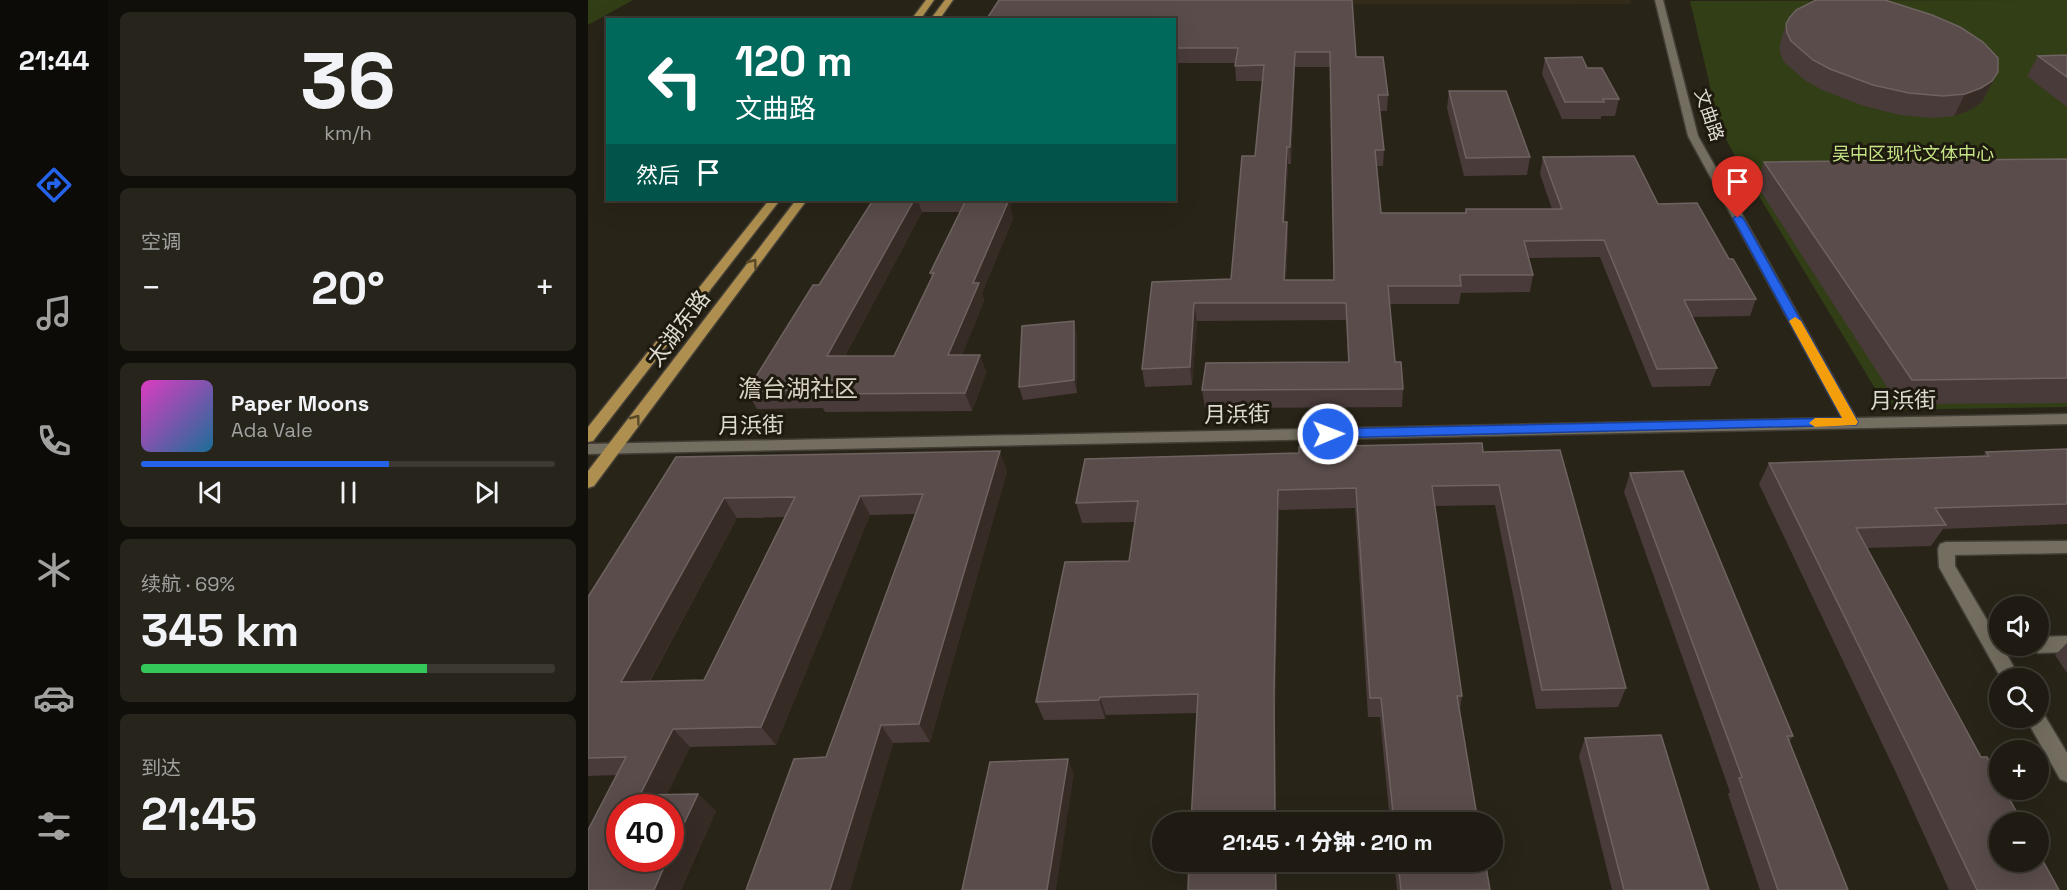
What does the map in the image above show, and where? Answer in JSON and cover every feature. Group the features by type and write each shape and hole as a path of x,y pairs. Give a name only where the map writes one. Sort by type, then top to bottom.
{"main road":[{"path":"916,18 930,0"},
{"path":"936,18 949,0"},
{"name":"太湖东路","path":"588,437 773,201"},
{"name":"太湖东路","path":"588,482 800,201"}],"street":[{"name":"文曲路","path":"1659,0 1693,136 1851,422"},
{"name":"月浜街","path":"588,449 2067,419"},
{"path":"1989,640 1947,567 1946,549 2067,547"},
{"path":"2049,645 2067,644"},
{"path":"2041,728 2067,772"}],"shaded area":[{"path":"1052,0 1630,0 1632,4 1050,5"}],"green space":[{"path":"588,0 633,0 588,25"},
{"name":"吴中区现代文体中心","path":"2067,0 2067,407 1888,410 1720,128 1690,1"}],"building":[{"path":"999,0 1352,0 1356,57 1383,57 1388,95 1378,95 1384,150 1375,150 1381,213 1466,213 1466,209 1562,209 1543,157 1634,156 1658,204 1697,203 1729,259 1733,259 1756,299 1684,300 1717,368 1657,369 1604,240 1524,241 1533,275 1460,275 1461,286 1388,286 1395,362 1401,362 1403,389 1202,390 1206,363 1349,362 1346,303 1194,303 1190,367 1142,369 1152,282 1231,279 1242,156 1255,156 1264,65 1235,66 1238,48 1176,48 1176,18 987,18","holes":["1295,52 1330,52 1334,280 1284,280 1287,222 1283,222"]},
{"path":"1816,0 1885,0 1932,15 1960,27 1983,42 1998,58 1998,72 1992,81 1981,88 1965,94 1943,96 1909,93 1873,85 1830,69 1813,60 1791,41 1787,33 1786,24 1796,10"},
{"path":"2067,55 2067,77 2038,56"},
{"path":"1582,57 1587,68 1602,68 1619,99 1603,99 1604,102 1565,102 1545,58"},
{"path":"1449,91 1506,91 1530,157 1466,158"},
{"path":"2067,159 2067,378 1912,380 1764,162"},
{"path":"872,201 913,201 827,356 894,356 934,273 930,273 966,201 1008,202 973,283 979,283 948,355 980,355 965,393 816,394 818,390 747,391 813,285 819,285"},
{"path":"1074,321 1074,380 1019,387 1022,326"},
{"path":"1482,443 1483,452 1560,450 1626,688 1542,690 1499,485 1432,486 1462,696 1457,696 1476,812 1393,812 1381,698 1370,698 1356,488 1278,490 1274,694 1275,812 1192,812 1198,694 1100,697 1099,700 1036,702 1065,562 1129,561 1138,501 1076,503 1085,459 1299,453 1299,447"},
{"path":"2067,449 2067,504 1935,508 1946,525 1856,528 1981,757 1987,757 1989,761 1989,800 2010,800 2017,812 1989,812 1989,872 2049,872 2059,890 1977,890 1769,463 1989,456 1986,452"},
{"path":"1000,451 919,724 881,725 830,890 746,890 794,759 826,757 923,494 860,496 761,727 673,729 640,794 607,794 626,757 588,758 588,597 676,457","holes":["795,497 704,680 621,682 724,498"]},
{"path":"1683,471 1793,736 1787,736 1848,890 1778,890 1739,778 1742,777 1630,473"},
{"path":"1661,735 1709,890 1624,890 1585,738"},
{"path":"1068,759 1047,890 962,890 990,762"},
{"path":"684,794 698,794 684,824"},
{"path":"606,795 606,872 662,872 654,890 588,890 588,830"},
{"path":"1189,872 1275,872 1276,890 1188,890"},
{"path":"1399,872 1487,872 1490,890 1401,890"}],"slow traffic":[{"path":"1795,321 1851,422 1815,423"}],"district":[{"name":"澹台湖社区","path":"798,389"}],"route":[{"path":"1328,434 1851,422 1738,218"}]}
